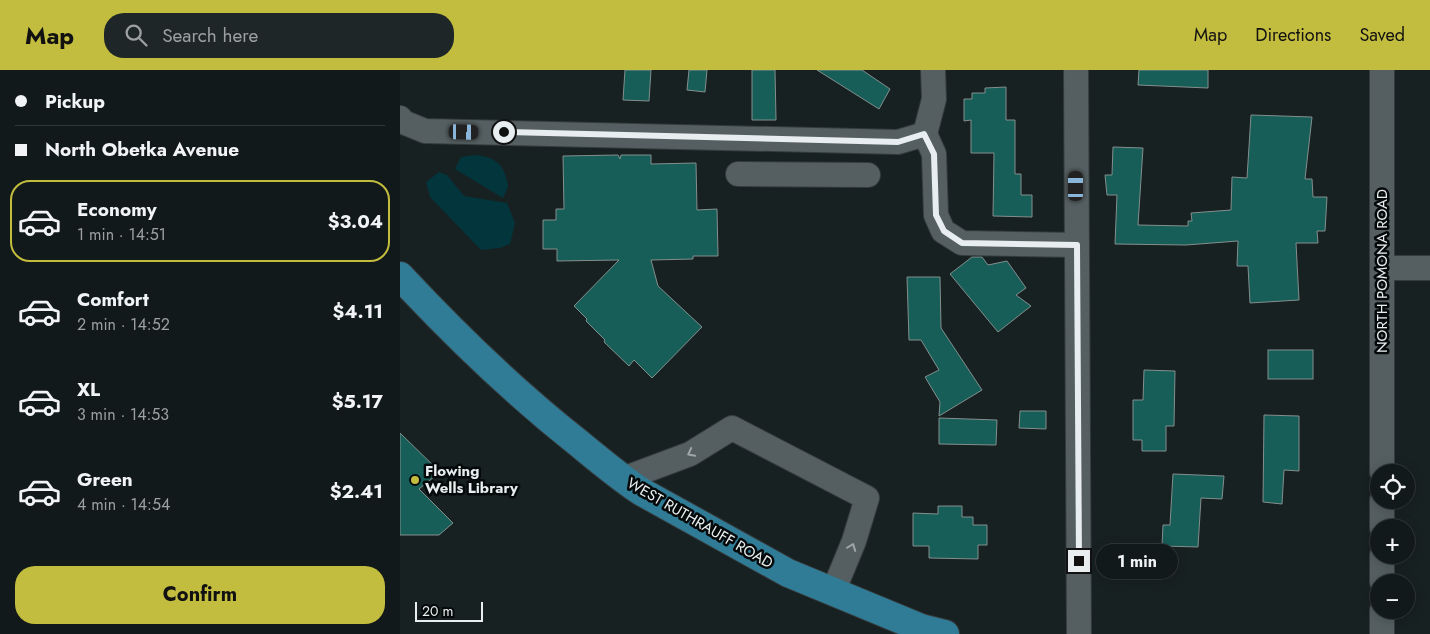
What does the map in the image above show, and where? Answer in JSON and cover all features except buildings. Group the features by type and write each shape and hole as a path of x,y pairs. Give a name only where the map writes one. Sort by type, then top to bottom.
{"main road":[{"name":"WEST RUTHRAUFF ROAD","path":"400,276 446,325 538,411 642,492 788,573 921,628 945,634"}],"street":[{"path":"933,70 934,99 924,134 934,154 936,215 944,231 962,243 1077,245"},
{"path":"1076,70 1079,634"},
{"name":"NORTH POMONA ROAD","path":"1382,70 1382,464"},
{"path":"400,118 403,122 425,130 898,142 924,134"},
{"path":"738,174 868,175"},
{"path":"1382,268 1430,268"},
{"path":"623,479 690,454 732,428 867,498 854,541 833,592"},
{"path":"1382,619 1382,634"}],"shaded area":[{"path":"476,155 490,158 502,168 508,187 503,198 455,169 461,157"},
{"path":"439,172 447,175 464,196 507,203 515,223 510,244 500,248 481,250 430,197 426,182"}],"place":[{"name":"Flowing Wells Library","path":"415,480"}],"route":[{"path":"504,132 898,142 924,134 934,154 936,215 944,231 962,243 1077,245 1079,561"}]}
